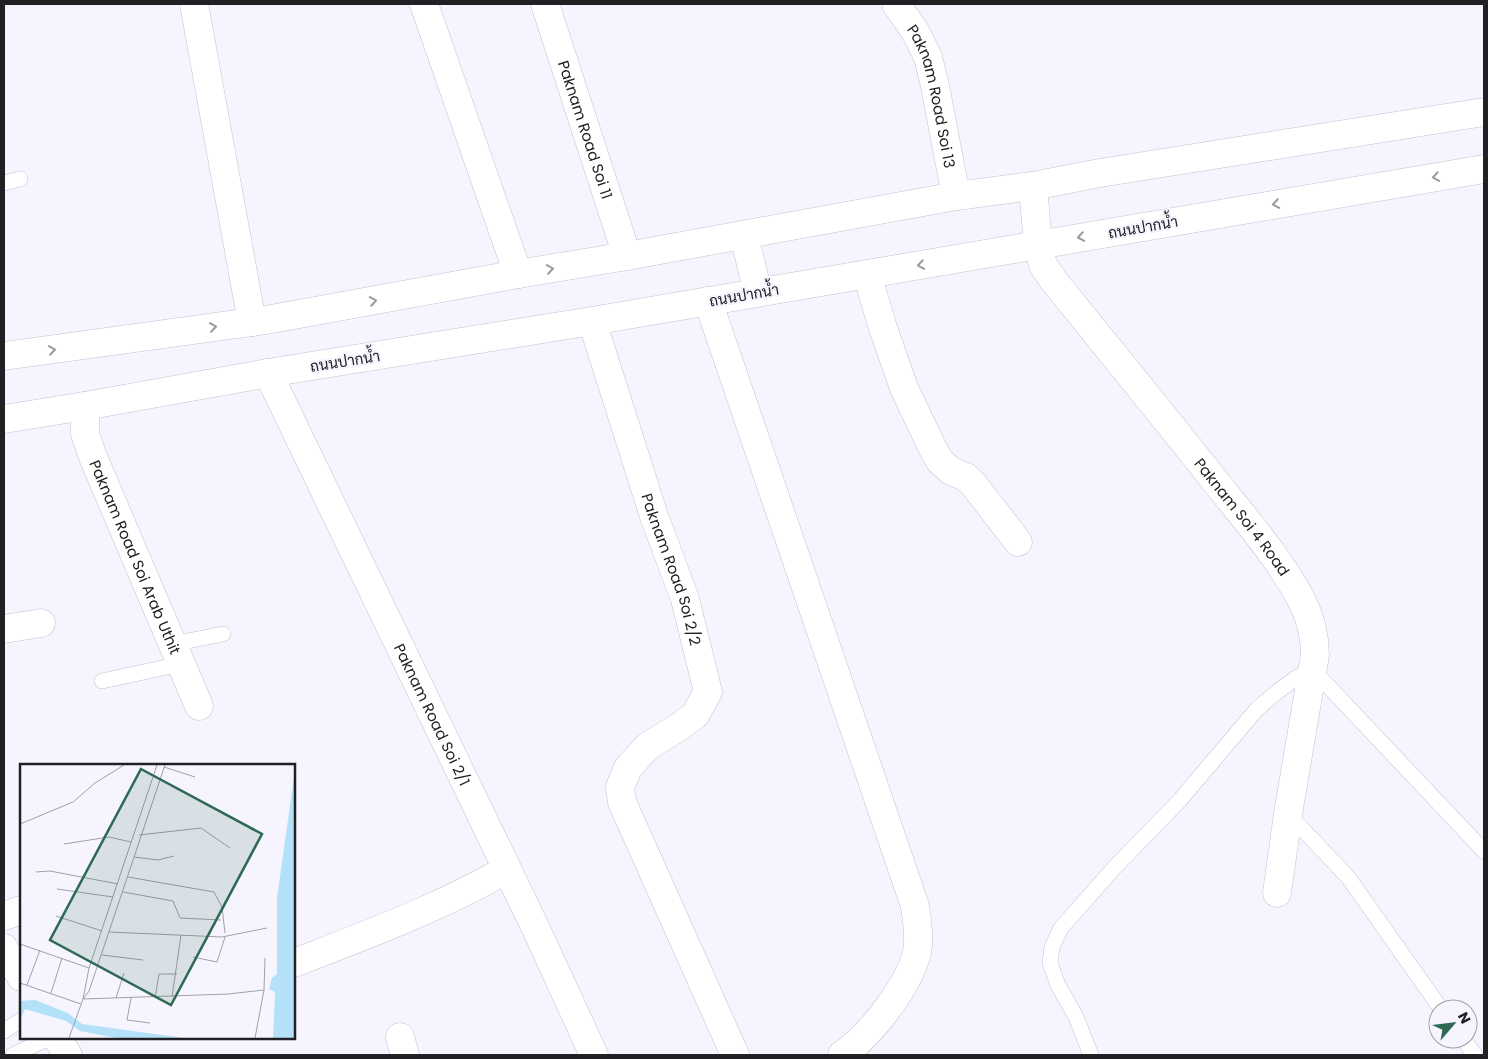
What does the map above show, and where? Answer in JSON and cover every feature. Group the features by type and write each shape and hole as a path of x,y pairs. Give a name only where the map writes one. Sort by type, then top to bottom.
{"street":[{"path":"194,4 252,322"},
{"path":"424,4 518,274"},
{"name":"Paknam Road Soi 11","path":"545,4 627,256"},
{"name":"Paknam Road Soi 13","path":"896,4 915,31 928,57 936,86 956,196"},
{"path":"4,356 252,322 956,196 1033,186 1484,112"},
{"name":"ถนนปากน้ำ","path":"4,418 592,321 1484,169"},
{"name":"Paknam Soi 4 Road","path":"1033,186 1038,245 1043,265 1257,534 1303,602 1310,622 1315,644 1313,670 1288,814 1277,894"},
{"path":"744,235 758,292"},
{"path":"867,274 904,388 932,447 940,461 951,471 966,477 974,485 1018,542"},
{"path":"708,301 915,906 918,938 917,953 898,994 878,1021 842,1055"},
{"name":"Paknam Road Soi 2/2","path":"592,321 654,516 685,599 708,692 695,715 648,746 628,768 620,787 622,802 735,1055"},
{"name":"Paknam Road Soi 2/1","path":"268,373 507,869 594,1055"},
{"name":"Paknam Road Soi Arab Uthit","path":"85,406 85,434 92,457 199,706"},
{"path":"4,629 41,623"},
{"path":"295,962 475,888 507,869"},
{"path":"4,916 20,910"},
{"path":"4,948 20,975"},
{"path":"58,1039 68,1055"}],"lane":[{"path":"4,183 20,179"},
{"path":"102,681 177,654 223,634"},
{"path":"1091,1055 1076,1017 1058,985 1050,963 1052,947 1061,928 1115,867 1180,800 1258,708 1296,678 1313,670 1484,851"},
{"path":"1288,814 1348,877 1434,999"},
{"path":"4,1031 20,1021"},
{"path":"13,1055 50,1039"}]}
